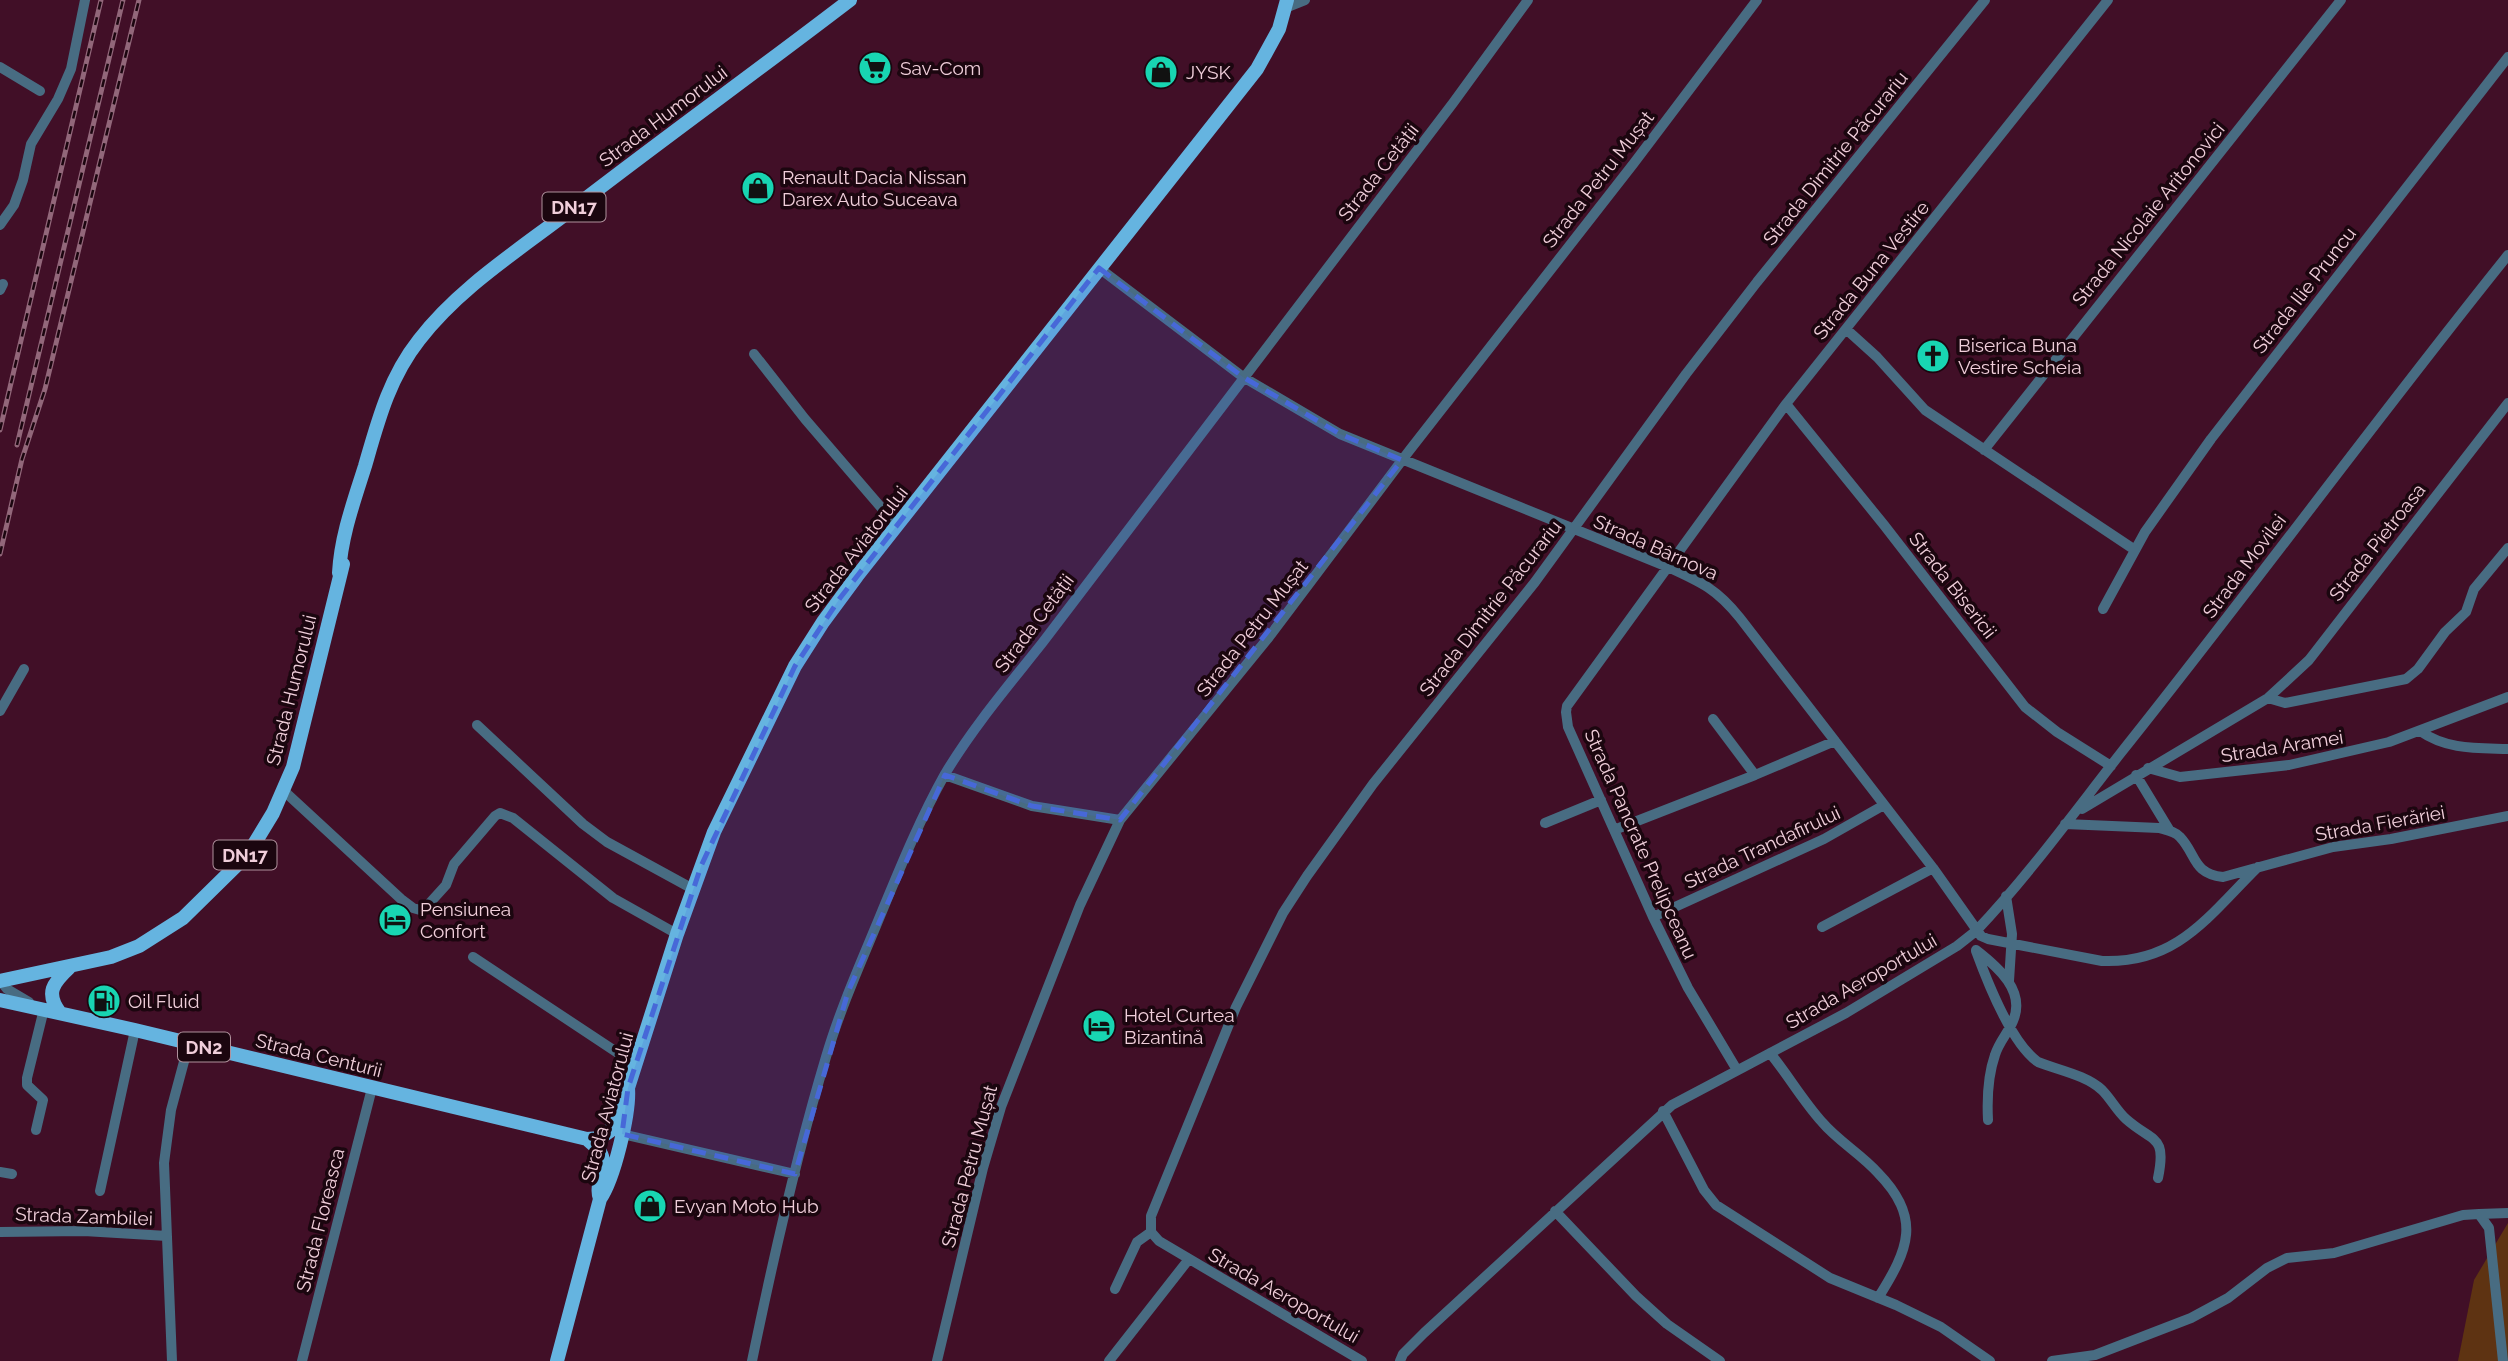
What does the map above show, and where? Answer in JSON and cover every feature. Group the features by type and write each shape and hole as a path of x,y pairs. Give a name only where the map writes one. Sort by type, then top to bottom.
{"main road":[{"name":"Strada Humorului","path":"0,980 69,968 100,958 192,909 253,846 284,791 300,747 340,573 343,539 377,419 395,378 419,340 455,302 616,175 850,0"},
{"name":"Strada Aviatorului","path":"600,1199 607,1189 622,1133 629,1102 628,1088 693,888 714,832 795,666 829,614 897,526 1257,69 1279,29 1286,4"},
{"path":"60,1013 51,996 58,978 69,968"},
{"name":"Strada Centurii","path":"0,1000 587,1139"},
{"path":"587,1139 600,1138 610,1131 628,1088"},
{"path":"557,1361 600,1199 597,1190 602,1154 587,1139"}],"street":[{"path":"0,225 14,205 31,144 58,99 71,69 85,0"},
{"path":"1286,4 1305,0"},
{"name":"Strada Cetății","path":"752,1361 795,1174 826,1056 848,992 915,834 945,775 981,720 1453,103 1528,0"},
{"name":"Strada Petru Mușat","path":"937,1361 985,1159 1001,1107 1080,905 1120,820 1269,637 1757,0"},
{"name":"Strada Dimitrie Păcurariu","path":"1115,1289 1137,1242 1151,1232 1151,1216 1214,1060 1236,1007 1283,913 1373,784 1574,529 1686,374 1985,0"},
{"name":"Strada Buna Vestire","path":"1668,567 1786,404 2108,0"},
{"name":"Strada Nicolaie Aritonovici","path":"1984,450 2341,0"},
{"name":"Strada Ilie Pruncu","path":"2103,610 2157,514 2211,439 2508,57"},
{"path":"0,67 40,91"},
{"name":"Strada Movilei","path":"2006,896 2204,649 2414,372 2508,255"},
{"name":"Strada Bârnova","path":"1098,268 1243,377 1340,434 1668,567 1713,589 1724,598 1933,868 1972,935"},
{"path":"1846,328 1877,357 1918,403 2135,550"},
{"path":"754,354 897,526"},
{"name":"Strada Pietroasa","path":"2075,813 2268,698 2309,660 2508,403"},
{"name":"Strada Bisericii","path":"1786,404 2025,707 2057,732 2111,766"},
{"path":"2268,698 2285,703 2406,678 2418,669 2445,632 2466,612 2474,589 2508,548"},
{"name":"Strada Pancrate Prelipceanu","path":"1668,567 1567,706 1568,727 1653,917 1688,988 1737,1070"},
{"path":"0,711 24,669"},
{"name":"Strada Aramei","path":"2148,768 2180,777 2253,770 2350,752 2420,731 2508,696"},
{"path":"1713,719 1755,775"},
{"path":"477,725 583,824 607,842 693,888"},
{"path":"2420,731 2440,743 2508,749"},
{"path":"1614,830 1835,741"},
{"path":"945,775 1032,806 1120,820"},
{"path":"2136,775 2171,831"},
{"path":"284,791 413,908 420,910 427,906 446,885 454,864 500,813 513,818 613,898 677,934"},
{"path":"1545,824 1601,800"},
{"name":"Strada Trandafirului","path":"1653,917 1825,839 1884,805"},
{"name":"Strada Fierăriei","path":"2258,867 2333,847 2508,816"},
{"path":"2065,824 2159,828 2171,831 2180,837 2200,869 2211,875 2222,877 2258,867"},
{"path":"1972,935 2102,961 2122,962 2155,955 2174,946 2197,928 2258,867"},
{"path":"1822,927 1933,868"},
{"path":"1988,1120 1993,1059 2015,1018 2016,998 2009,981 2012,943 2006,896"},
{"name":"Strada Aeroportului","path":"1400,1361 1403,1354 1424,1333 1663,1111 1846,1013 1972,935 2006,896"},
{"name":"Strada Aeroportului","path":"1972,935 1990,985 2031,1057 2093,1083 2128,1121 2158,1143 2161,1153 2158,1178"},
{"name":"Strada Aeroportului","path":"1976,951 2009,981"},
{"path":"473,957 636,1065"},
{"path":"0,980 12,993 40,1008 27,1078 27,1084 43,1100 36,1130"},
{"path":"100,1191 135,1030"},
{"name":"Strada Zambilei","path":"172,1361 164,1177 166,1137 189,1043"},
{"path":"1770,1053 1821,1122 1878,1172 1904,1208 1908,1231 1891,1276 1878,1298"},
{"name":"Strada Floreasca","path":"302,1361 372,1088"},
{"path":"1663,1111 1704,1189 1716,1205 1830,1278 1941,1327 1990,1361"},
{"path":"622,1133 795,1174"},
{"path":"0,1172 12,1174"},
{"path":"1555,1211 1646,1306 1720,1361"},
{"path":"2052,1361 2095,1355 2191,1318 2238,1292 2267,1268 2287,1258 2334,1253 2463,1215 2508,1213"},
{"path":"2479,1214 2489,1228 2503,1361"},
{"name":"Strada Zambilei","path":"0,1232 84,1231 167,1236"},
{"name":"Strada Aeroportului","path":"1151,1232 1159,1241 1362,1361"},
{"name":"Strada Aeroportului","path":"1109,1361 1189,1259"}],"highlighted area":[{"path":"1099,268 1243,377 1340,434 1402,460 1120,820 1032,806 945,775 848,992 795,1174 622,1134 628,1088 701,866 795,666 840,598"}],"shaded area":[{"path":"2508,1223 2508,1361 2458,1361 2474,1280"}],"railway":[{"path":"0,430 101,0"},
{"path":"17,445 123,0"},
{"path":"0,554 22,459 45,389 139,0"}],"place":[{"name":"Sav-Com","path":"875,68"},
{"name":"JYSK","path":"1161,72"},
{"name":"Renault Dacia Nissan Darex Auto Suceava","path":"758,188"},
{"name":"Biserica Buna Vestire Scheia","path":"1933,356"},
{"name":"Pensiunea Confort","path":"395,920"},
{"name":"Oil Fluid","path":"104,1001"},
{"name":"Hotel Curtea Bizantină","path":"1099,1026"},
{"name":"Evyan Moto Hub","path":"650,1206"}]}
